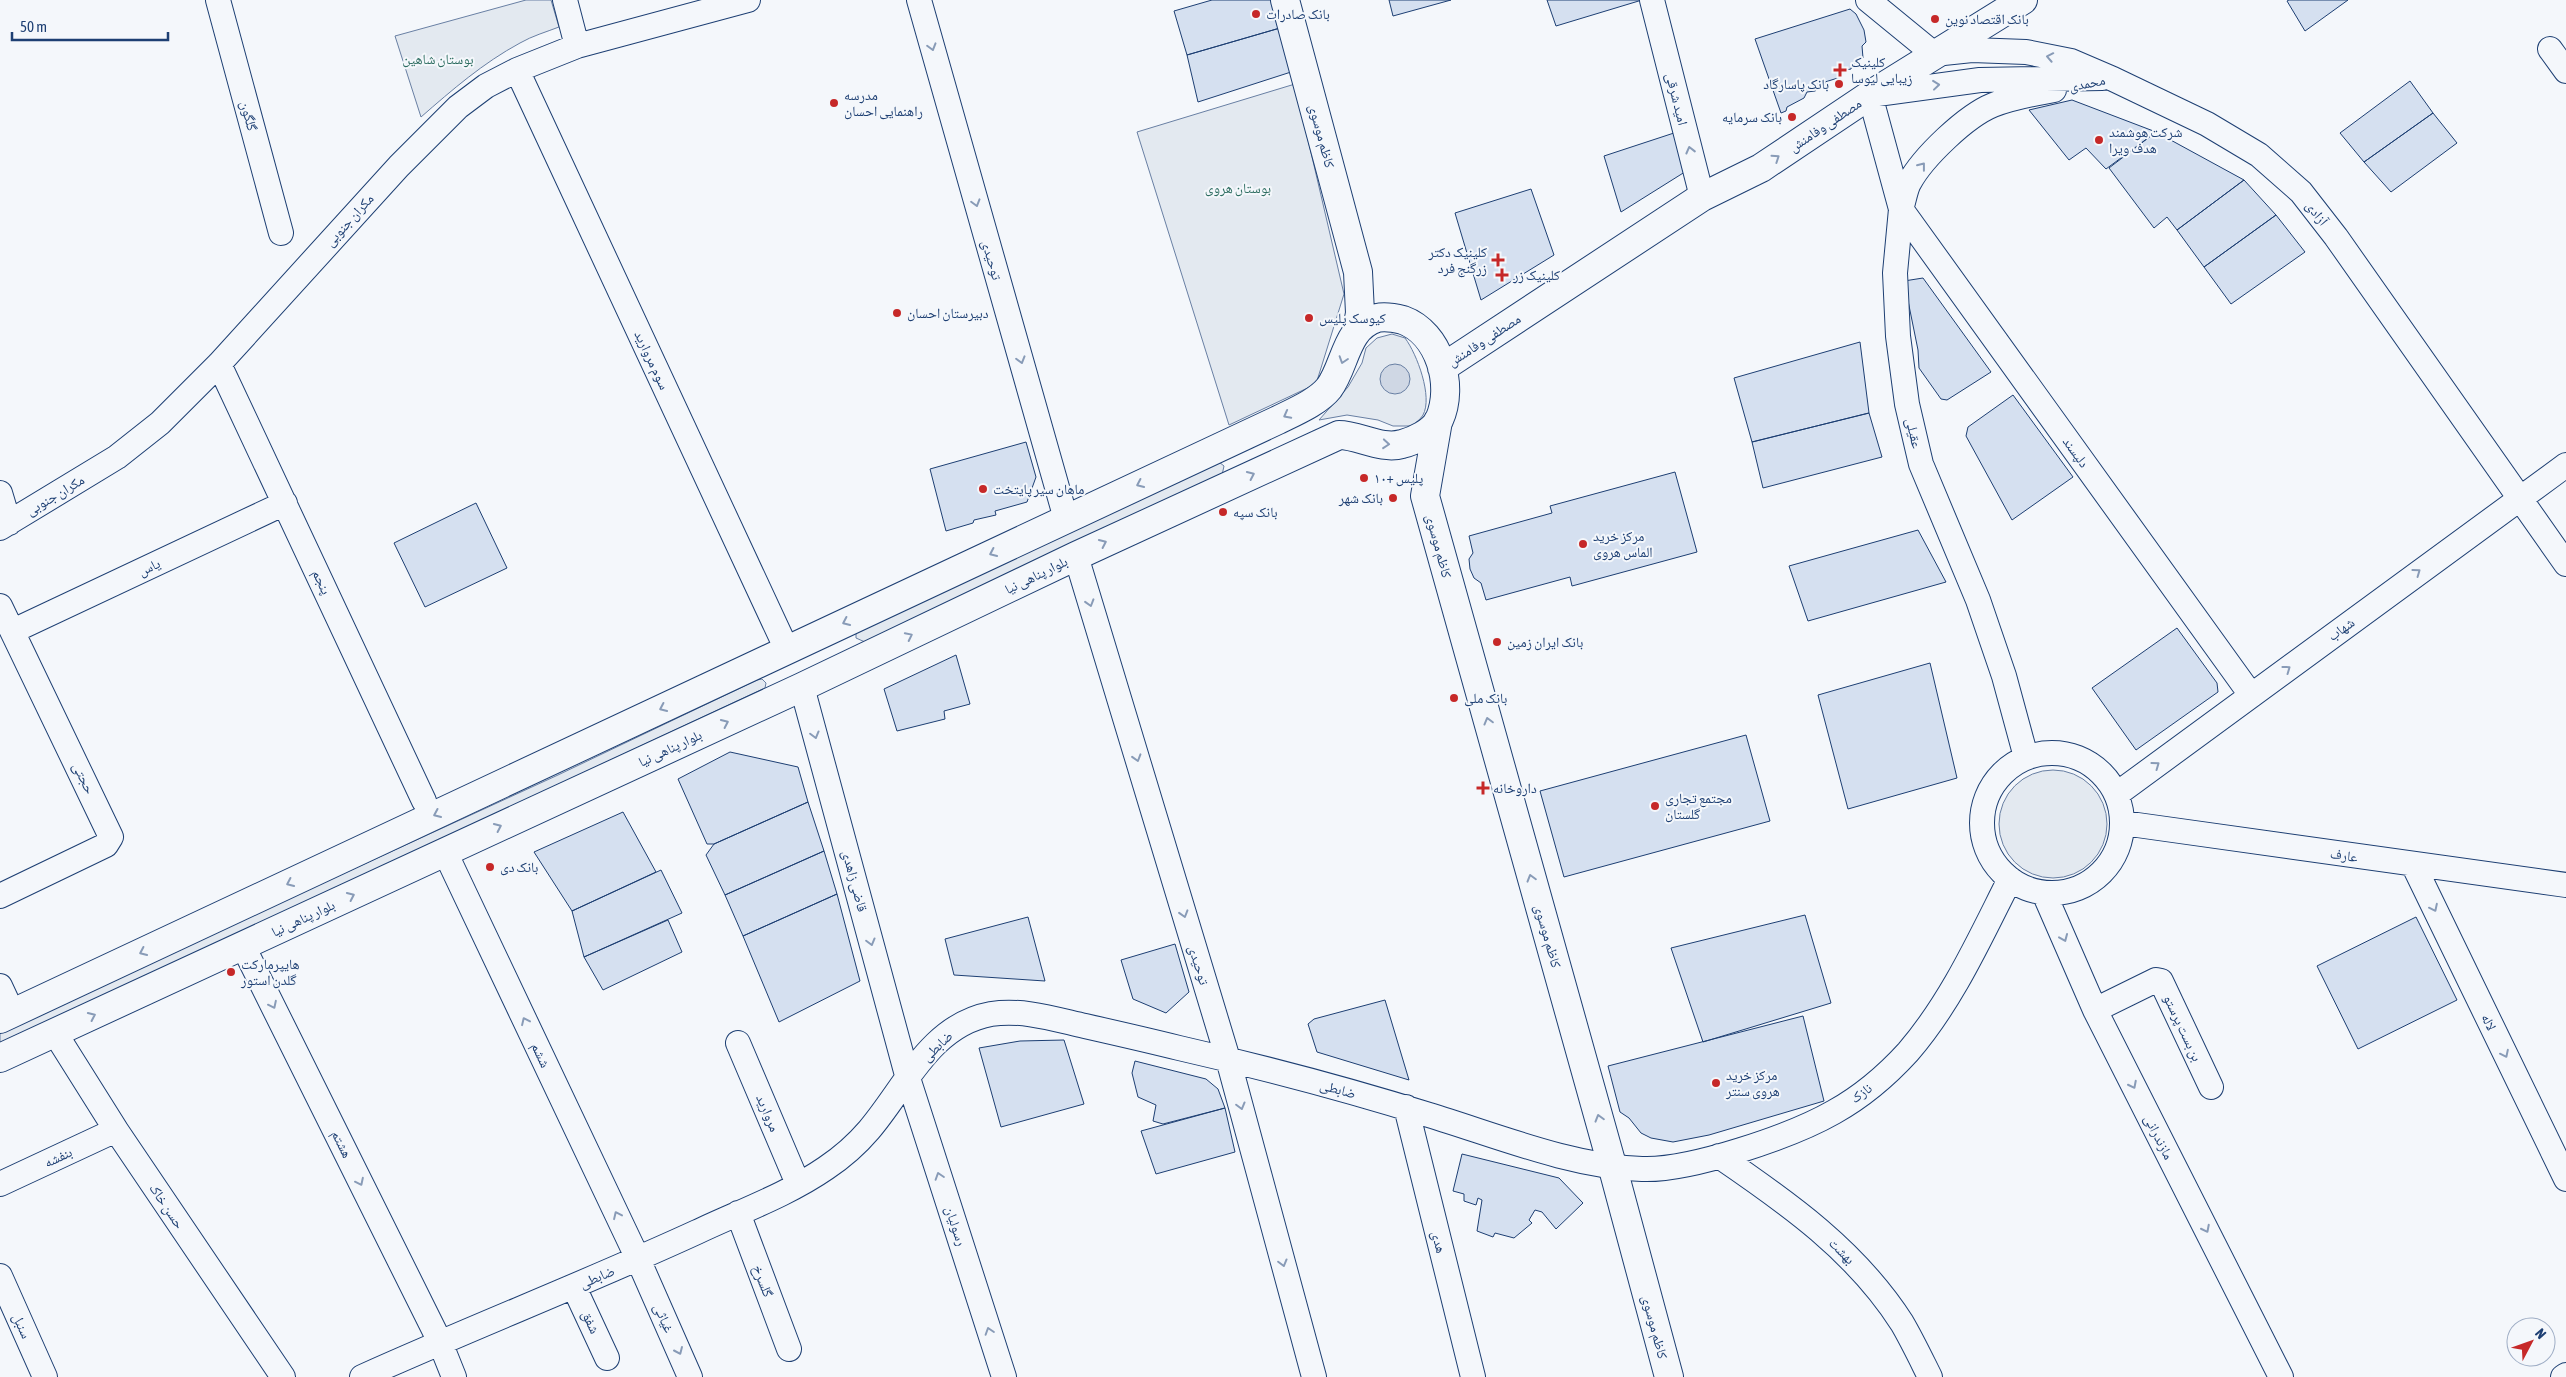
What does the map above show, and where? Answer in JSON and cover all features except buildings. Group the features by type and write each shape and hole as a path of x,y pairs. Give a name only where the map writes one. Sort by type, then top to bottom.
{"main road":[{"name":"کاظم موسوی","path":"1285,0 1358,272 1360,313 1357,330"},
{"name":"مصطفی وفامنش","path":"1702,197 1751,152 2004,4"},
{"name":"مصطفی وفامنش","path":"1442,368 1702,197 1761,168 1870,94 1926,48"},
{"path":"1358,272 1378,294 1415,325 1433,344 1442,368 1444,393 1438,421"},
{"path":"6,1016 1278,420 1328,389 1357,330 1377,318 1395,318 1415,325"},
{"name":"کاظم موسوی","path":"1438,421 1425,496 1612,1165 1669,1377"},
{"name":"بلوار پناهی نیا","path":"0,1058 802,688 1076,556 1338,435 1351,435 1378,443 1400,445 1422,436 1438,421"},
{"path":"787,650 802,688"}],"street":[{"name":"گلگون","path":"218,0 281,233"},
{"path":"565,0 578,46"},
{"name":"مکران جنوبی","path":"4,525 118,457 160,423 219,364 399,166 439,125 486,86 516,70 578,46 748,0"},
{"name":"توحیدی","path":"919,0 1066,519"},
{"name":"امید شرقی","path":"1652,0 1702,197"},
{"path":"1874,3 1926,48"},
{"path":"1972,50 1980,34 2004,4"},
{"name":"آزادی","path":"1926,48 2026,52 2071,61 2113,78 2207,124 2259,155 2301,192 2336,238 2566,564"},
{"path":"2550,49 2566,71"},
{"name":"سوم مروارید","path":"516,70 787,650"},
{"name":"محمدی","path":"1870,94 1980,80 2113,78"},
{"name":"محمدی","path":"1902,209 1909,183 1939,146 1967,119 1992,105 2024,94 2113,78"},
{"name":"عقیلی","path":"1870,94 1902,209 1895,273 1898,336 1907,404 1921,464 1978,600 2004,676 2026,757"},
{"name":"دلپسند","path":"1902,209 2251,695"},
{"name":"پنجم","path":"219,364 424,800"},
{"name":"شهاب","path":"2117,794 2518,498 2566,465"},
{"path":"0,492 4,525"},
{"name":"یاس","path":"12,631 285,503"},
{"name":"توحیدی","path":"1076,556 1228,1059 1314,1377"},
{"name":"حجتی","path":"0,606 111,837 106,845 0,896"},
{"name":"قاضی زاهدی","path":"802,688 907,1075"},
{"path":"2047,752 2075,757 2088,762 2105,776 2117,794 2123,823 2119,846 2108,867 2090,883 2068,892 2044,893 2030,890 2010,879 1999,869 1988,850 1982,828 1984,806 1992,785 2007,768 2026,757 2047,752"},
{"name":"عارف","path":"2123,823 2566,885"},
{"name":"ششم","path":"445,852 638,1259"},
{"name":"لاله","path":"2413,864 2566,1179"},
{"name":"نازک","path":"1612,1165 1659,1169 1719,1156 1789,1132 1833,1113 1885,1075 1924,1032 1957,983 2010,879"},
{"name":"مازندرانی","path":"2044,893 2095,1010 2281,1377"},
{"name":"هشتم","path":"243,946 440,1342 454,1377"},
{"name":"بن بست پرستو","path":"2095,1010 2156,980 2161,981 2210,1087"},
{"path":"0,986 6,1016"},
{"name":"ضابطی","path":"362,1377 440,1342 638,1259 738,1213 825,1169 869,1130 907,1075 953,1029 970,1020 990,1014 1015,1012 1034,1014 1228,1059 1406,1108 1559,1155 1612,1165"},
{"name":"حسن خاک","path":"55,1033 116,1130 283,1377"},
{"name":"مروارید","path":"738,1042 798,1184"},
{"name":"رسولیان","path":"907,1075 1004,1377"},
{"name":"هدی","path":"1406,1108 1473,1377"},
{"name":"بنفشه","path":"0,1184 116,1130"},
{"name":"بهشت","path":"1719,1156 1795,1208 1828,1236 1859,1268 1902,1324 1930,1377"},
{"name":"گلسرخ","path":"738,1213 789,1349"},
{"name":"غیاثی","path":"638,1259 690,1377"},
{"name":"سنبل","path":"0,1276 45,1377"},
{"name":"شفق","path":"574,1287 607,1358"}],"green space":[{"name":"بوستان شاهین","path":"526,0 551,0 559,27 534,36 493,59 421,117 395,36"},
{"name":"بوستان هروی","path":"1295,84 1344,294 1316,384 1229,425 1137,132"},
{"path":"1392,334 1405,338 1419,365 1426,398 1426,407 1421,418 1412,426 1393,426 1378,420 1347,415 1319,420 1348,387 1362,363 1366,348 1377,338"},
{"path":"1219,462 1224,466 1222,475 865,642 856,638 856,631"},
{"path":"762,679 766,683 765,688 0,1045 0,1031 558,775"},
{"path":"2053,770 2063,771 2083,779 2091,786 2098,794 2106,814 2106,834 2098,854 2091,862 2083,869 2063,877 2053,878 2043,877 2023,869 2015,862 2008,854 2000,834 1999,824 2000,814 2008,794 2015,786 2023,779 2043,771"}],"shaded area":[{"path":"1395,364 1401,365 1409,373 1409,385 1401,393 1395,394 1389,393 1381,385 1380,379 1381,373 1389,365"}],"place":[{"name":"بانک صادرات","path":"1256,14"},
{"name":"بانک اقتصاد نوین","path":"1935,19"},
{"name":"کلینیک زیبایی لیوسا","path":"1840,70"},
{"name":"بانک پاسارگاد","path":"1839,84"},
{"name":"مدرسه راهنمایی احسان","path":"834,103"},
{"name":"بانک سرمایه","path":"1792,117"},
{"name":"شرکت هوشمند هدف ویرا","path":"2099,140"},
{"name":"کلینیک دکتر زرگنج فرد","path":"1498,260"},
{"name":"کلینیک زر","path":"1502,275"},
{"name":"دبیرستان احسان","path":"897,313"},
{"name":"کیوسک پلیس","path":"1309,318"},
{"name":"پلیس +۱۰","path":"1364,478"},
{"name":"ماهان سیر پایتخت","path":"983,489"},
{"name":"بانک شهر","path":"1393,498"},
{"name":"بانک سپه","path":"1223,512"},
{"name":"مرکز خرید الماس هروی","path":"1583,544"},
{"name":"بانک ایران زمین","path":"1497,642"},
{"name":"بانک ملی","path":"1454,698"},
{"name":"داروخانه","path":"1483,788"},
{"name":"مجتمع تجاری گلستان","path":"1655,806"},
{"name":"بانک دی","path":"490,867"},
{"name":"هایپرمارکت گلدن استور","path":"231,972"},
{"name":"مرکز خرید هروی سنتر","path":"1716,1083"}]}
